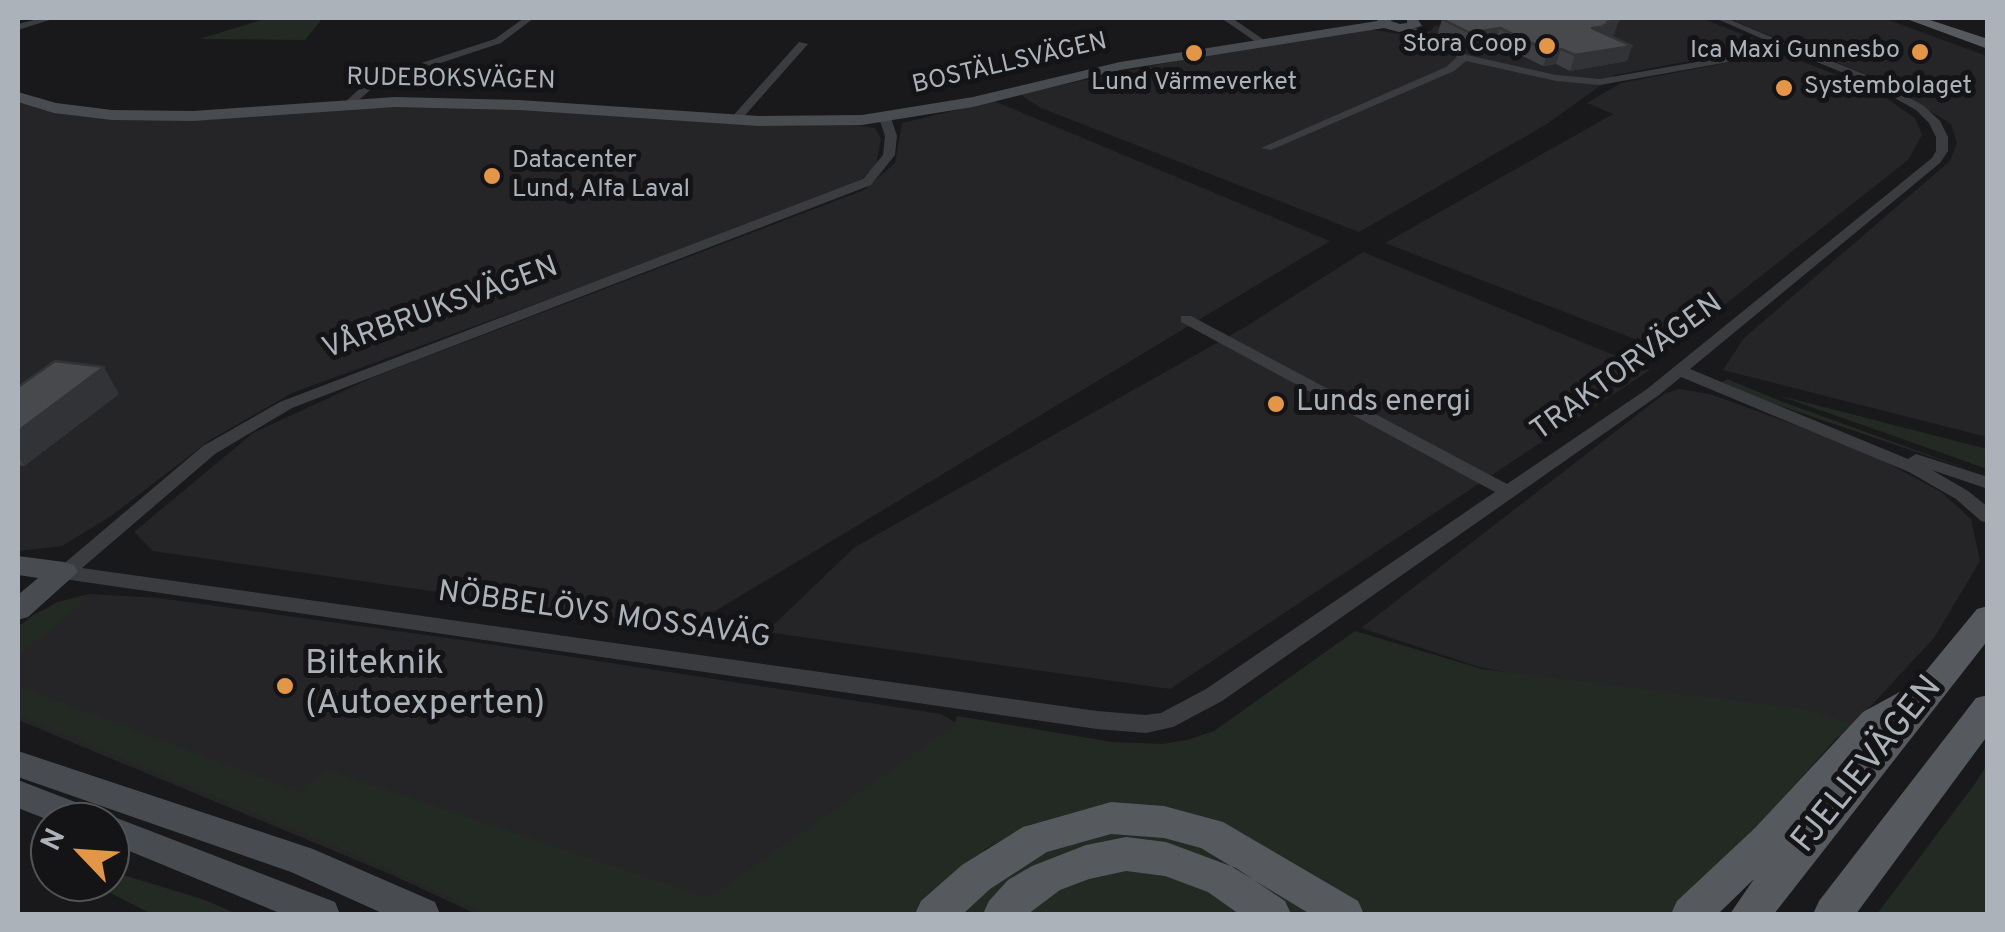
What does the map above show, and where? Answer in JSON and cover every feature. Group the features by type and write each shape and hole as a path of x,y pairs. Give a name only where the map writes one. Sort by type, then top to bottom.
{"main road":[{"path":"1910,18 1988,40"},
{"path":"1932,18 1988,40"},
{"name":"FJELIEVÄGEN","path":"1750,914 1988,617"},
{"path":"1692,914 1768,840 1875,722 1938,682"},
{"name":"FJELIEVÄGEN","path":"1833,914 1988,708"},
{"path":"935,914 976,877 1036,840 1111,818 1164,822 1210,834 1344,914"},
{"path":"1003,914 1022,894 1046,878 1086,862 1126,854 1166,859 1222,880 1271,914"}],"street":[{"path":"18,27 51,18"},
{"path":"348,104 374,82 498,41 529,18"},
{"path":"1226,18 1262,42"},
{"name":"TRAKTORVÄGEN","path":"1180,716 1682,371 1942,152 1939,129 1912,102 1719,18"},
{"name":"BOSTÄLLSVÄGEN","path":"886,118 973,102 1120,66 1385,21 1413,21"},
{"path":"1413,21 1464,57 1556,78 1600,82 1792,49"},
{"path":"736,120 804,44"},
{"path":"1268,148 1450,69 1464,57"},
{"name":"RUDEBOKSVÄGEN","path":"18,97 68,110 167,116 348,104 519,104 736,120 886,118"},
{"name":"VÅRBRUKSVÄGEN","path":"18,610 209,450 286,405 868,182 889,155 891,136 886,118"},
{"path":"1186,319 1506,492"},
{"path":"1682,371 1915,468 1988,517"},
{"path":"1821,426 1988,482"},
{"name":"NÖBBELÖVS MOSSAVÄG","path":"18,566 1097,720 1146,724 1180,716"},
{"path":"18,764 301,860 422,914"},
{"path":"130,836 322,914"}],"shaded area":[{"path":"268,18 323,18 305,40 199,39"},
{"path":"1491,18 1701,18 1765,43 1764,47 1615,75 1547,124 1359,232 1041,108 1019,94 1179,60 1368,29 1406,35 1431,31 1434,26"},
{"path":"1727,18 1883,18 1987,56 1987,437 1723,370 1744,338 1950,161 1957,143 1951,124 1882,81"},
{"path":"1779,53 1870,87 1915,118 1922,135 1908,160 1666,351 1385,243 1613,114 1587,103 1621,83"},
{"path":"994,101 1330,241 687,628 153,551 134,532 253,433 376,376 864,190 895,163 902,123"},
{"path":"18,102 115,119 385,105 526,108 856,125 875,128 881,139 876,164 862,179 832,195 292,393 210,440 111,516 62,546 18,551"},
{"path":"1363,252 1650,370 1170,689 766,632 855,547 1245,327"},
{"path":"1727,379 1973,471 1757,398 1722,382"},
{"path":"1679,389 1710,394 1864,450 1941,492 1971,519 1980,561 1934,638 1842,737 1479,667 1361,628 1664,394"},
{"path":"1777,395 1987,449 1987,469 1914,443"},
{"path":"89,594 158,598 462,640 941,714 978,735 745,914 476,914 390,874 18,720 18,626 57,602"},
{"path":"89,597 18,655 18,628 33,615 62,601"},
{"path":"1355,631 1482,669 1816,711 1849,724 1716,873 1669,914 1368,914 1268,850 1087,809 1029,825 987,848 913,914 487,914 368,860 18,715 18,686 299,792 327,770 709,898 954,726 957,716 1112,742 1162,744 1187,740 1214,731"},
{"path":"1987,765 1987,914 1877,914 1974,785"},
{"path":"1105,833 1141,833 1190,841 1264,877 1318,914 1286,914 1165,848 994,901 983,914 956,914 982,890 1056,847"},
{"path":"1145,870 1197,884 1220,894 1247,914 1026,914 1035,900 1098,872"},
{"path":"130,877 237,914 151,914 128,902"}],"building":[{"path":"1613,18 1619,20 1592,28 1632,46 1575,55 1561,49 1548,51 1500,28 1470,33 1442,19"},
{"path":"55,361 104,367 18,431 18,387"}],"place":[{"name":"Stora Coop","path":"1547,46"},
{"name":"Ica Maxi Gunnesbo","path":"1920,52"},
{"name":"Lund Värmeverket","path":"1194,53"},
{"name":"Systembolaget","path":"1784,88"},
{"name":"Datacenter Lund, Alfa Laval","path":"492,176"},
{"name":"Lunds energi","path":"1276,404"},
{"name":"Bilteknik (Autoexperten)","path":"285,686"}]}
